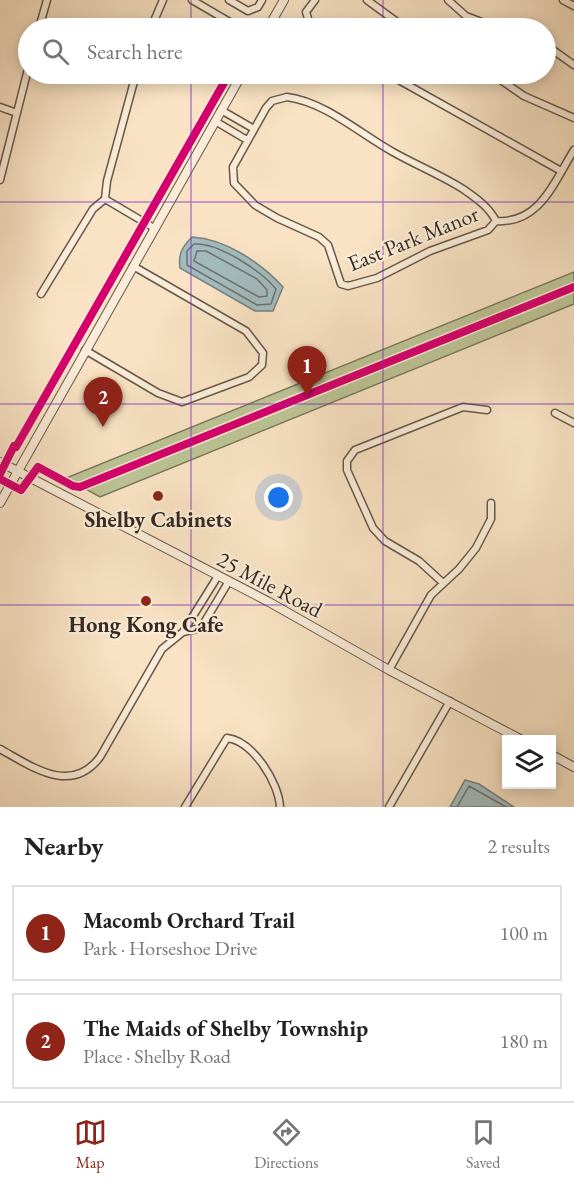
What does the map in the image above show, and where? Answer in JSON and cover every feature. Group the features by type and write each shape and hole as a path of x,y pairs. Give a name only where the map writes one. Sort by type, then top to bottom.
{"street":[{"path":"42,18 47,0"},
{"path":"155,18 163,0"},
{"path":"192,0 223,18"},
{"path":"229,0 248,10 258,7 262,0"},
{"path":"274,18 284,0"},
{"path":"308,18 306,12 315,0"},
{"path":"367,0 392,18"},
{"path":"448,0 465,16 470,18"},
{"path":"563,0 574,6"},
{"path":"556,52 574,65"},
{"path":"0,180 24,84"},
{"path":"41,294 93,209 105,199 133,84"},
{"path":"0,502 236,84"},
{"path":"406,84 561,171"},
{"path":"507,84 524,96 574,118"},
{"path":"215,121 247,140 272,101 286,97 300,98 462,189 491,212 496,221 517,220 532,214 539,208 574,150"},
{"path":"0,107 17,113"},
{"path":"221,110 254,129"},
{"name":"East Park Manor","path":"247,140 233,167 234,183 255,205 276,218 319,237 328,245 341,284 348,286 377,278 430,251 488,230 496,221"},
{"path":"105,199 154,228"},
{"path":"85,350 158,393 182,402 249,377 262,364 263,353 246,331 134,266"},
{"path":"442,582 419,561 378,536 352,482 347,461 355,450 463,407 487,410"},
{"path":"555,413 574,423"},
{"name":"25 Mile Road","path":"0,462 229,581 389,670 513,735"},
{"path":"389,670 422,607 442,582 459,569 476,548 492,519 491,503"},
{"path":"183,632 218,576"},
{"path":"0,749 53,776 77,774 86,770 100,757 162,649 170,640 183,632 201,628 229,581"},
{"path":"389,807 450,701"},
{"path":"185,807 222,742 227,738 239,742 268,771 280,795 280,807"},
{"path":"556,757 574,767"}],"green space":[{"path":"574,272 574,304 100,497 66,478"}],"water":[{"path":"192,237 230,247 254,261 274,278 283,287 273,311 255,311 180,268 182,251"},
{"path":"465,780 479,784 514,807 450,807"}],"cycle path":[{"path":"0,474 223,84"},
{"path":"0,479 21,490 38,467 73,486 80,487 574,287"}],"place":[{"name":"Macomb Orchard Trail","path":"307,396"},
{"name":"The Maids of Shelby Township","path":"103,427"},
{"name":"Shelby Cabinets","path":"158,496"},
{"name":"Hong Kong Cafe","path":"146,601"}]}
